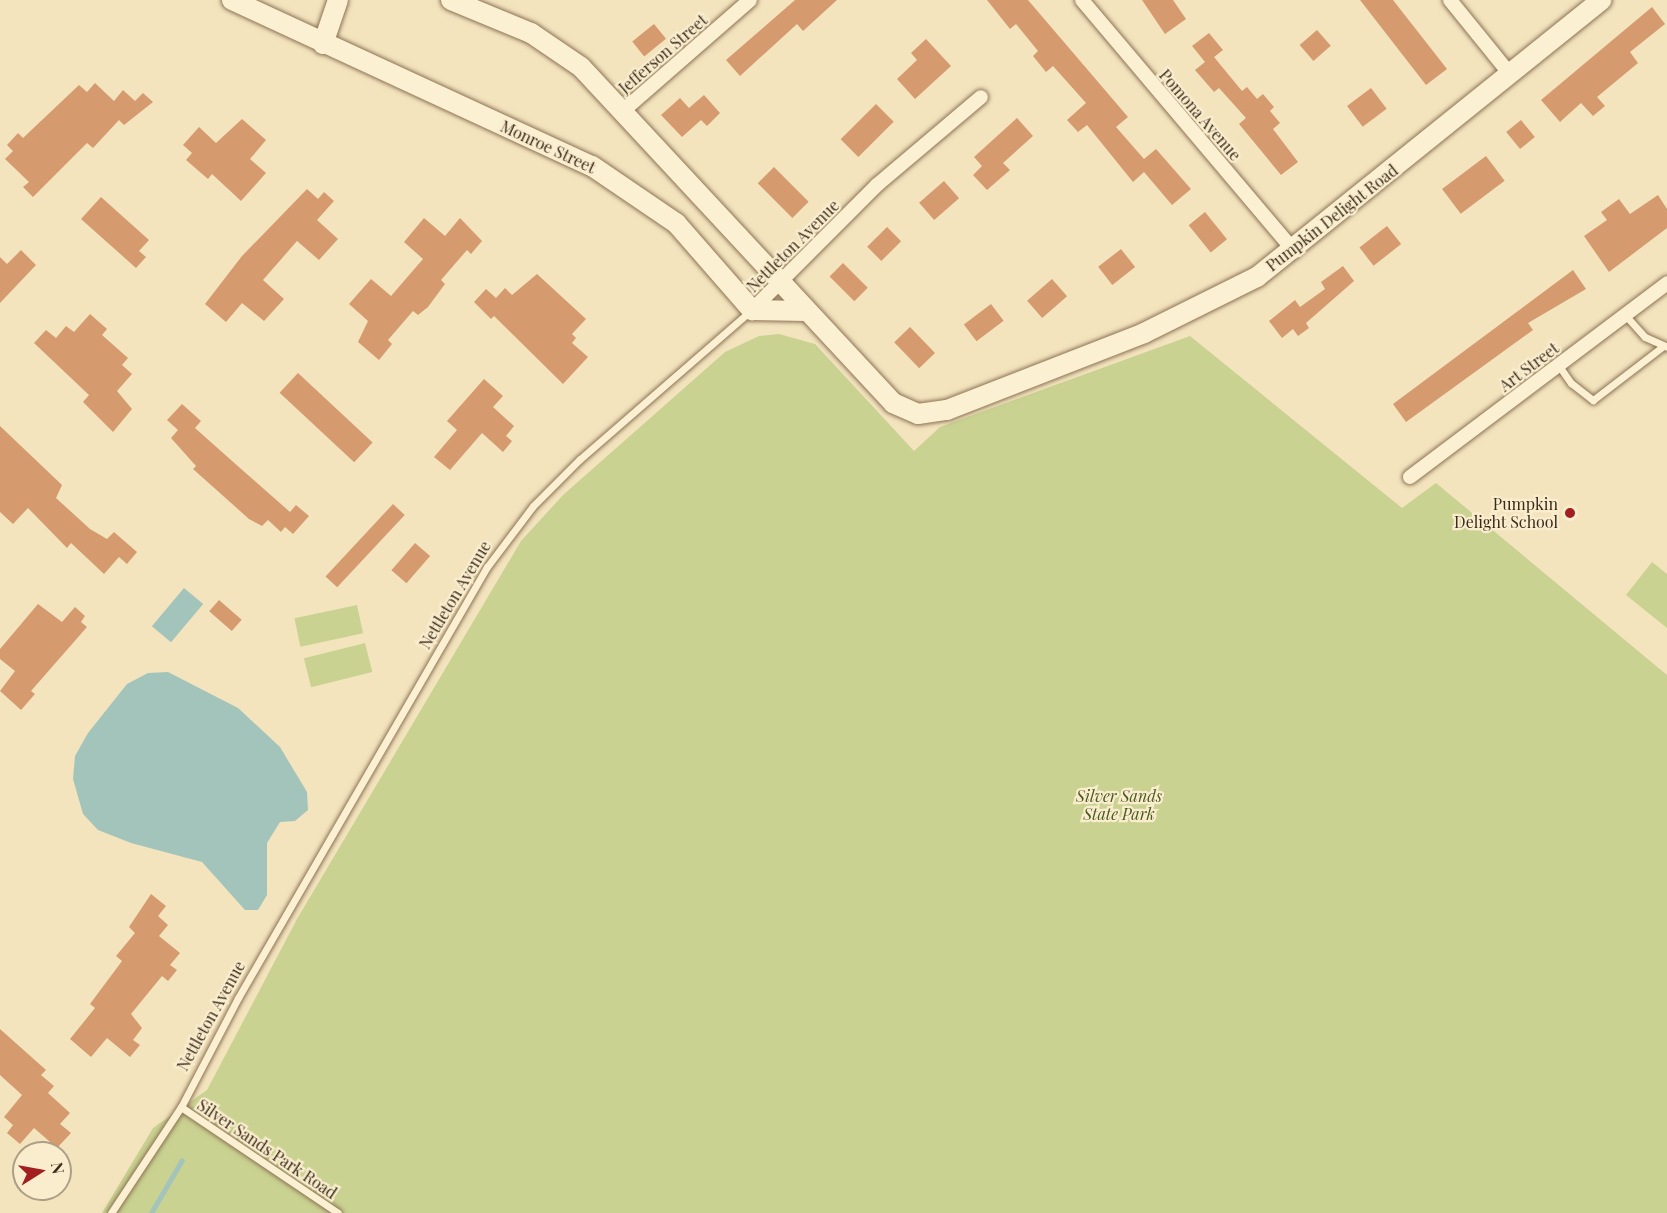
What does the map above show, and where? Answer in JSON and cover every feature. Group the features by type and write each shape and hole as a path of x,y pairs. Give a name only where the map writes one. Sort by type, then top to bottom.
{"street":[{"name":"Monroe Street","path":"232,0 323,44 592,166 676,223 752,310"},
{"path":"323,44 338,0"},
{"path":"450,0 556,48 624,110 783,281 806,310"},
{"name":"Jefferson Street","path":"624,110 750,0"},
{"name":"Pomona Avenue","path":"1082,0 1294,251"},
{"path":"1450,0 1510,74"},
{"name":"Pumpkin Delight Road","path":"806,310 893,403 905,411 932,413 990,394 1196,311 1294,251 1601,0"},
{"name":"Nettleton Avenue","path":"752,310 877,185 981,97"},
{"name":"Art Street","path":"1410,477 1667,283"},
{"path":"752,310 806,310"}],"lane":[{"name":"Nettleton Avenue","path":"111,1213 181,1107 238,999 487,567 533,506 580,459 752,310"},
{"path":"1559,366 1571,383 1593,400 1665,347 1645,337 1626,316"},
{"name":"Silver Sands Park Road","path":"181,1107 338,1213"}],"green space":[{"name":"Silver Sands State Park","path":"779,334 815,344 914,451 940,427 1190,336 1402,508 1436,483 1667,675 1667,1213 102,1213 153,1128 207,1090 297,919 521,541 563,495 725,352 759,336"},
{"path":"1652,562 1667,574 1667,628 1626,595"},
{"path":"357,605 363,633 300,647 294,618"},
{"path":"365,643 372,672 311,687 304,658"}],"water":[{"path":"184,588 203,604 171,642 152,626"},
{"path":"168,672 238,708 280,747 307,792 308,810 295,821 280,822 267,843 267,895 258,910 245,910 202,862 131,843 98,830 83,814 73,779 75,756 88,733 127,684 148,673"}],"building":[{"path":"795,0 837,0 803,31 797,24 740,76 726,60"},
{"path":"987,0 1028,0 1128,117 1116,127 1144,159 1156,149 1191,189 1172,205 1144,172 1133,182 1087,125 1078,132 1067,120 1086,103 1053,66 1046,72 1033,56 1038,51 1016,24 1010,29"},
{"path":"1142,0 1173,0 1186,19 1165,34"},
{"path":"1360,0 1393,0 1447,69 1426,85"},
{"path":"1652,7 1665,24 1630,52 1638,63 1597,97 1605,106 1593,116 1581,103 1560,122 1541,100"},
{"path":"654,24 666,39 644,56 632,42"},
{"path":"1317,30 1331,46 1313,61 1300,45"},
{"path":"1209,33 1223,50 1214,57 1242,91 1247,87 1257,99 1263,94 1274,107 1270,111 1280,123 1273,129 1298,162 1281,175 1239,124 1246,118 1219,88 1214,92 1195,70 1205,62 1192,46"},
{"path":"926,39 951,66 915,99 897,79 917,60 911,53"},
{"path":"95,83 114,101 123,90 135,101 143,93 153,102 124,125 119,120 93,148 87,143 33,197 23,187 29,182 5,159 13,151 7,145 18,133 23,138 79,85 87,92"},
{"path":"1371,88 1387,109 1363,127 1347,106"},
{"path":"704,95 720,113 707,126 701,120 682,137 661,115 680,98 689,108"},
{"path":"876,104 894,122 858,157 841,139"},
{"path":"1017,118 1033,136 1003,163 1010,170 987,190 973,175 982,166 974,157"},
{"path":"242,119 266,140 250,159 266,173 241,201 212,174 208,179 186,160 192,153 183,145 199,127 216,143"},
{"path":"1521,120 1535,137 1520,149 1506,132"},
{"path":"1486,156 1505,181 1461,214 1442,189"},
{"path":"774,167 809,202 792,218 758,183"},
{"path":"944,181 959,198 934,220 919,203"},
{"path":"307,189 318,199 324,192 334,201 317,220 338,239 319,260 297,241 263,280 284,299 264,321 242,303 226,322 205,304 242,256"},
{"path":"1658,195 1667,209 1667,228 1609,272 1584,236 1607,220 1601,212 1619,199 1630,214"},
{"path":"101,197 149,240 139,251 146,257 136,268 81,219"},
{"path":"1205,212 1227,239 1211,252 1189,225"},
{"path":"424,218 445,236 460,218 482,241 471,254 467,250 441,280 445,284 428,307 418,315 413,311 388,340 392,344 379,360 358,342 368,321 349,304 371,279 391,296 423,259 404,242"},
{"path":"1387,226 1401,244 1374,266 1359,248"},
{"path":"887,227 901,241 881,261 867,247"},
{"path":"1121,249 1135,267 1112,285 1098,267"},
{"path":"21,250 36,265 0,303 0,257 7,264"},
{"path":"843,263 868,288 854,301 830,276"},
{"path":"1343,266 1354,281 1306,323 1309,328 1298,336 1293,329 1282,338 1269,321 1295,300 1300,307 1325,289 1321,282"},
{"path":"1573,270 1586,289 1528,323 1533,330 1406,422 1393,404"},
{"path":"537,274 586,319 572,334 576,338 572,343 588,357 563,384 494,316 491,319 474,302 486,289 496,298 505,288 512,295"},
{"path":"1052,279 1067,296 1042,318 1027,301"},
{"path":"991,304 1004,321 976,341 964,324"},
{"path":"90,314 107,329 102,335 128,358 122,365 132,374 117,391 132,409 113,432 83,402 89,395 34,343 46,330 56,338 66,326 74,332"},
{"path":"910,327 935,353 919,368 894,342"},
{"path":"298,373 373,443 354,462 280,393"},
{"path":"484,379 503,396 493,407 514,426 506,436 512,441 503,452 482,433 450,470 434,457 457,430 447,421"},
{"path":"182,404 201,421 195,428 240,468 290,512 296,505 309,516 293,534 285,527 281,532 268,520 262,526 249,519 193,469 196,466 171,438 178,430 167,420"},
{"path":"0,426 62,485 56,498 90,529 107,539 114,532 137,552 127,564 119,557 104,574 71,543 67,548 28,508 13,524 0,512"},
{"path":"393,504 405,515 337,587 325,576"},
{"path":"415,543 430,556 406,583 391,570"},
{"path":"219,600 242,620 232,631 209,611"},
{"path":"38,604 62,622 75,607 85,616 81,622 87,627 31,691 35,694 21,710 0,691 15,671 0,659 0,649"},
{"path":"151,894 166,906 158,916 168,925 159,936 180,953 170,965 177,970 168,981 162,976 131,1014 142,1028 133,1040 140,1045 130,1057 107,1038 91,1057 70,1039 95,1008 90,1004 122,961 116,956 135,933 129,927"},
{"path":"0,1029 46,1070 41,1075 54,1086 48,1093 70,1113 60,1124 71,1133 64,1141 49,1141 34,1128 23,1141 16,1141 7,1133 13,1125 4,1117 22,1095 0,1075"}],"waterway":[{"path":"151,1213 182,1160"}],"place":[{"name":"Pumpkin Delight School","path":"1570,513"}]}
